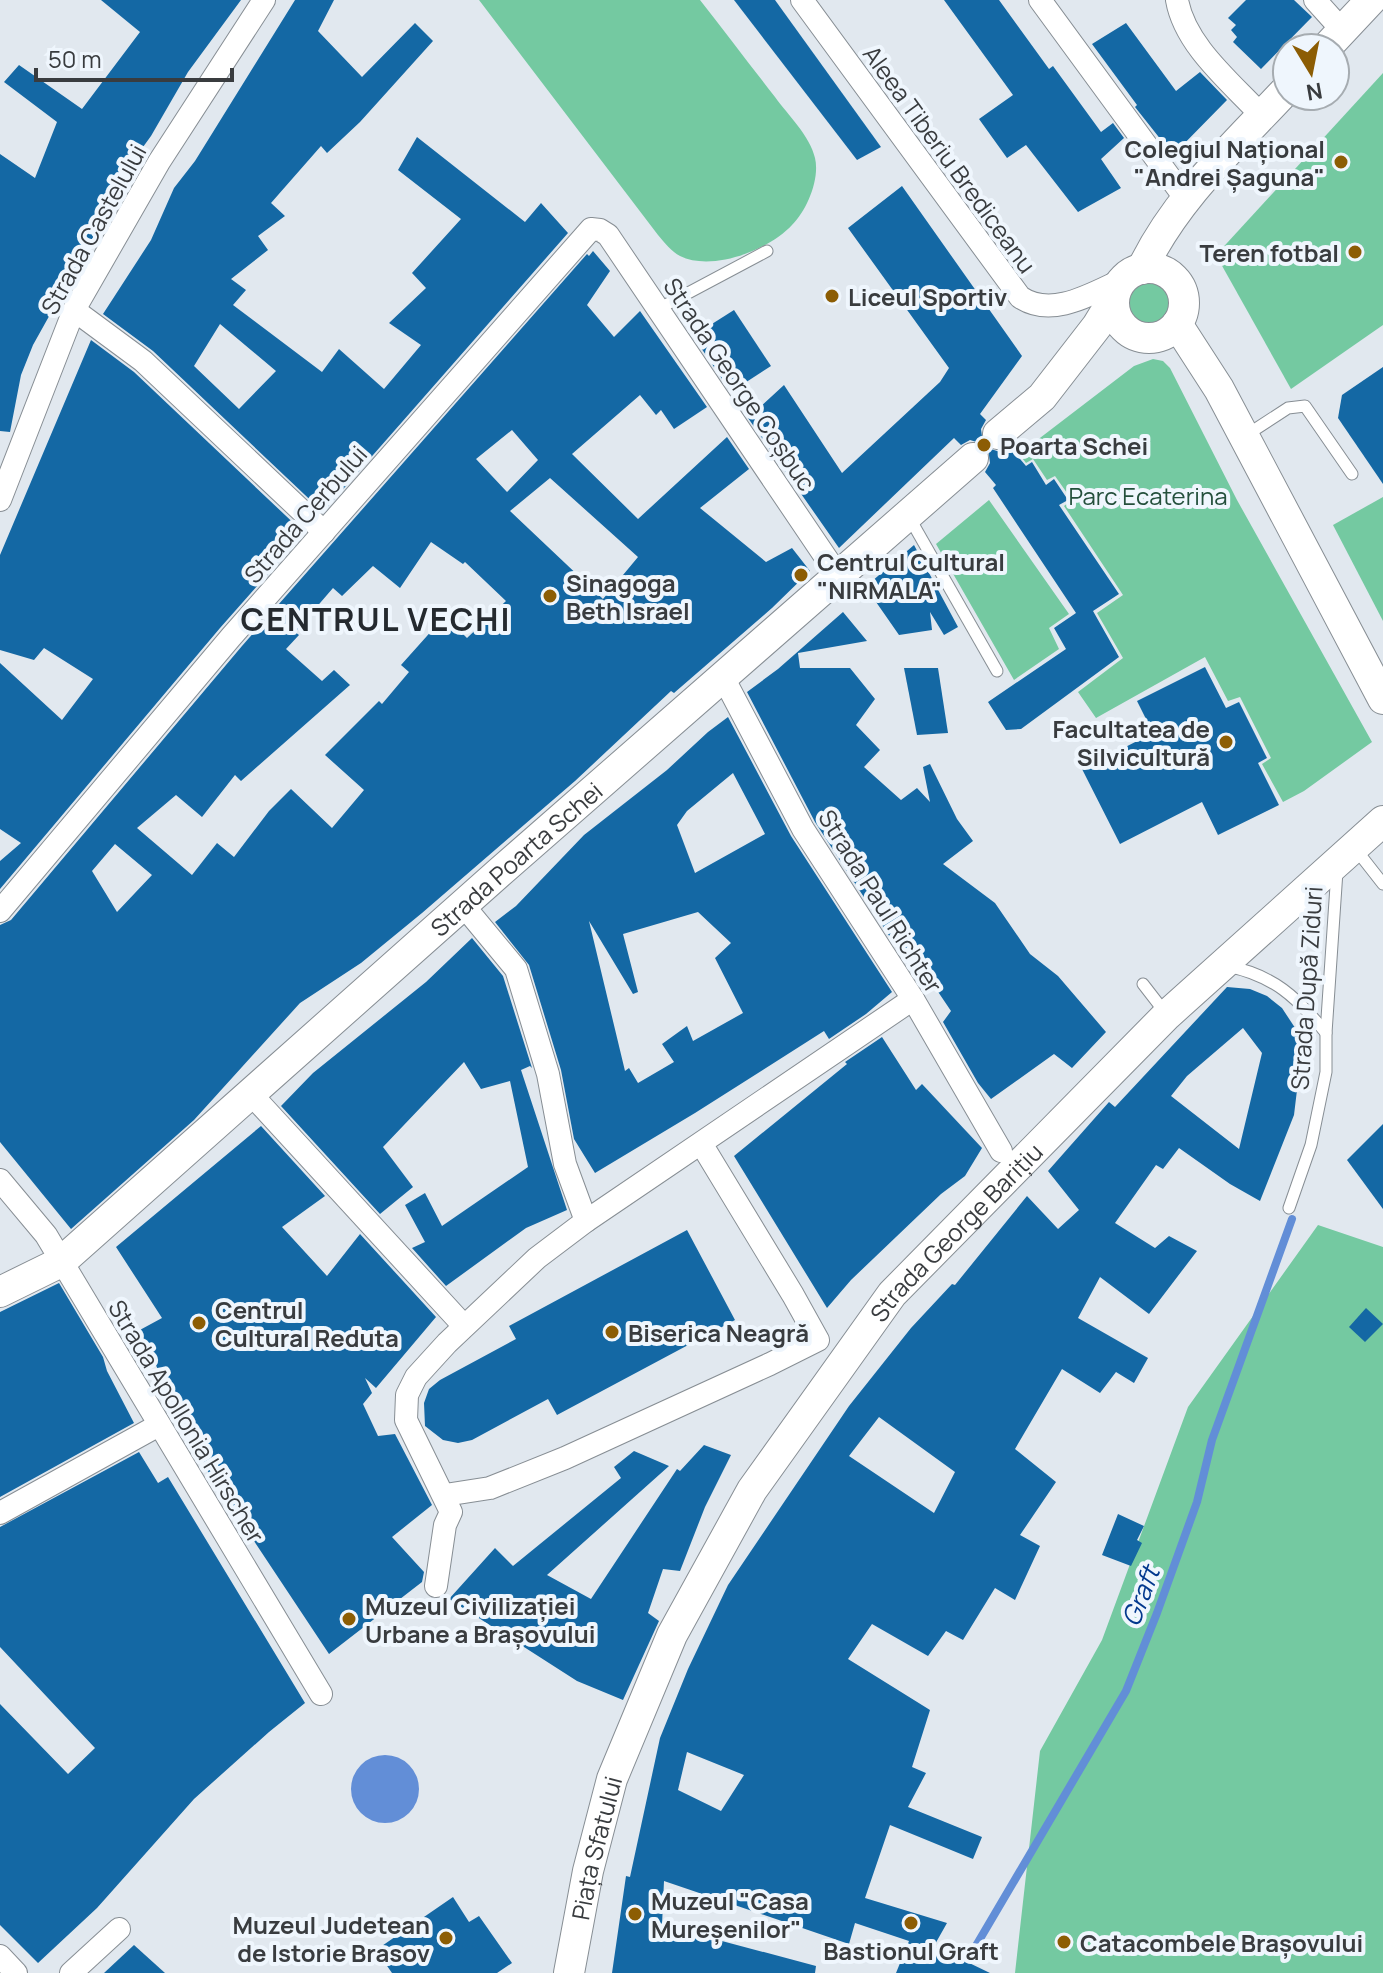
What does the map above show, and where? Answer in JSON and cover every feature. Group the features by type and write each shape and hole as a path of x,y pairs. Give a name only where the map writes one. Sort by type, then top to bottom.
{"street":[{"name":"Strada Castelului","path":"0,500 74,310 159,162 264,0"},
{"name":"Aleea Tiberiu Brediceanu","path":"802,0 1020,297 1027,302 1051,306 1127,282"},
{"path":"1040,0 1185,198"},
{"path":"1177,0 1178,9 1198,46 1262,116"},
{"path":"1315,0 1331,32"},
{"path":"1341,32 1371,0"},
{"path":"998,434 1042,397 1097,326 1185,198 1271,106"},
{"name":"Strada George Coșbuc","path":"591,229 608,235 839,577"},
{"name":"Strada Cerbului","path":"0,911 231,637 591,229"},
{"path":"1154,269 1166,272 1175,280 1184,302 1177,324 1157,337 1133,335 1124,328 1117,318 1127,282 1154,269"},
{"path":"74,310 143,361 324,532"},
{"path":"1177,324 1245,436 1383,699"},
{"name":"Strada Poarta Schei","path":"0,1292 61,1262 973,458"},
{"name":"Strada Paul Richter","path":"723,677 803,829 913,999 1001,1151"},
{"name":"Strada George Barițiu","path":"633,1725 672,1635 752,1490 892,1294 1167,1015 1383,821"},
{"path":"463,905 516,969 548,1074 565,1164 586,1221"},
{"path":"436,1586 445,1525 451,1512 406,1420 407,1395 416,1377 464,1326 537,1258 586,1221 913,999"},
{"path":"251,1094 464,1326"},
{"path":"445,1495 490,1488 565,1458 818,1340 702,1145"},
{"name":"Strada Apollonia Hirscher","path":"0,1180 46,1235 321,1694"},
{"path":"0,1513 159,1425"},
{"name":"Piața Sfatului","path":"569,1973 588,1871 612,1779 633,1725"},
{"path":"71,1973 119,1929"},
{"path":"0,1956 16,1973"}],"lane":[{"path":"658,309 767,251"},
{"path":"1245,436 1288,408 1305,406 1352,474"},
{"path":"908,516 997,671"},
{"path":"1346,855 1383,884"},
{"name":"Strada După Ziduri","path":"1289,1208 1311,1145 1326,1072 1326,1033 1346,855"},
{"path":"1223,965 1252,971 1283,988 1304,1006 1326,1033"},
{"path":"1143,984 1167,1015"}],"green space":[{"path":"479,0 700,0 798,126 812,150 816,175 803,211 782,234 739,256 708,261 677,254 658,235"},
{"name":"Colegiul Național \"Andrei Șaguna\"","path":"1383,73 1383,325 1291,389 1216,255 1347,112 1351,112 1351,108"},
{"path":"1149,278 1167,285 1174,303 1167,321 1149,328 1131,321 1124,303 1131,285"},
{"name":"Parc Ecaterina","path":"1153,359 1163,361 1170,368 1237,500 1372,742 1304,791 1283,802 1262,764 1271,758 1240,697 1228,701 1205,657 1096,718 1078,692 1123,658 1097,613 1123,595 1064,506 1072,500 1055,476 1047,480 1033,459 1026,463 1019,454 1134,366"},
{"path":"1383,497 1383,621 1333,525"},
{"path":"989,500 1069,614 1049,628 1059,649 1014,680 936,544"},
{"path":"1318,1225 1383,1247 1383,1973 1015,1973 1040,1751 1102,1640 1188,1407"}],"water":[{"path":"385,1755 409,1765 419,1789 409,1813 385,1823 361,1813 351,1789 361,1765"}],"building":[{"path":"101,0 241,0 188,72 151,136 127,169 110,207 33,345 21,375 10,432 0,431 0,154 35,178 57,122 4,82 19,65 82,109 140,32"},
{"path":"295,0 334,0 318,31 362,77 415,23 433,41 360,122 327,153 321,146 271,203 285,216 258,236 268,250 231,279 246,290 233,305 322,372 339,349 384,389 421,345 389,323 426,288 412,273 461,219 398,170 417,137 525,222 541,203 568,233 323,512 153,351 103,314 151,240 174,188 195,161","holes":["220,324 276,371 239,409 194,366"]},
{"path":"734,0 775,0 881,147 857,160"},
{"path":"944,0 999,0 1049,69 1053,66 1101,132 1113,123 1124,138 1101,159 1121,188 1078,212 1026,145 1007,158 979,119 1013,95"},
{"path":"1246,0 1294,0 1312,17 1297,32 1271,32 1271,59 1261,69 1233,42 1237,37 1231,30 1236,25 1228,18"},
{"path":"1126,23 1176,91 1200,72 1227,100 1173,155 1135,107 1137,105 1092,44"},
{"path":"902,186 1022,356 980,414 986,420 981,429 983,444 970,440 961,445 954,438 839,548 748,418 784,385 842,473 940,382 949,368 848,228"},
{"path":"593,251 610,271 587,305 614,337 640,311 707,407 674,429 661,410 656,415 640,395 572,454 638,519 727,437 749,469 700,508 766,562 792,548 810,571 772,608 674,693 671,691 575,781 422,913 361,963 300,1003 194,1120 71,1229 0,1142 0,925 11,920 242,646 587,254 589,256","holes":["512,430 538,460 507,492 476,459","550,478 638,557 603,599 510,511","431,542 463,564 465,562 506,601 467,638 454,625 441,634 435,627 401,665 409,672 382,704 379,701 325,755 364,790 332,828 291,789 269,811 234,857 217,843 192,875 137,828 176,795 202,817 235,775 241,781 350,685 334,670 322,681 286,649 299,635 295,632 333,588 342,596 373,566 400,588","115,844 152,875 117,912 92,871"]},
{"path":"734,310 771,366 731,392 693,336"},
{"path":"91,340 134,372 304,533 0,889 0,861 21,843 0,829 0,663 62,720 93,679 44,648 34,660 0,650 0,555"},
{"path":"1383,367 1383,484 1338,418 1342,395"},
{"path":"1010,447 1026,466 1032,462 1046,485 1054,479 1068,500 1059,505 1119,594 1093,611 1119,657 1021,729 1006,730 988,702 1066,649 1054,628 1076,613 985,472 990,463 988,448 1000,452"},
{"path":"914,545 958,627 944,635 930,612 932,630 899,635 867,589"},
{"path":"843,612 867,641 798,653 800,668 850,668 875,699 856,725 880,750 864,767 901,800 917,788 930,802 923,767 930,764 957,819 973,841 943,864 995,903 1030,954 1058,976 1106,1032 1072,1068 1054,1054 991,1099 978,1083 943,1022 951,1011 922,968 914,974 815,822 747,692"},
{"path":"1205,667 1226,708 1239,702 1267,758 1258,763 1279,805 1218,835 1202,802 1120,844 1082,769 1153,733 1137,701"},
{"path":"904,668 938,668 948,733 917,735"},
{"path":"728,717 791,836 892,992 829,1039 824,1031 595,1173 574,1139 561,1070 529,965 495,922 516,906 584,835 667,770","holes":["733,773 765,834 695,873 677,825 687,811","698,912 731,943 715,958 743,1013 693,1041 687,1026 662,1044 674,1062 638,1083 629,1068 625,1071 589,921 633,994 638,992 623,934"]},
{"path":"472,938 503,976 532,1068 521,1070 567,1210 526,1228 446,1286 412,1248 425,1242 405,1205 425,1193 442,1226 528,1167 510,1081 481,1089 464,1062 383,1147 413,1187 380,1214 281,1106 313,1073 426,982"},
{"path":"1227,987 1250,989 1267,996 1282,1008 1303,1040 1294,1115 1260,1201 1179,1148 1163,1169 1156,1165 1115,1223 1155,1248 1169,1236 1197,1251 1149,1314 1100,1277 1078,1318 1148,1358 1134,1383 1116,1372 1100,1393 1062,1369 1015,1449 1056,1482 1020,1535 1040,1546 1015,1600 995,1588 963,1640 946,1631 928,1656 872,1624 848,1659 930,1710 912,1767 926,1773 908,1807 982,1837 973,1859 890,1825 865,1898 947,1923 934,1946 990,1973 896,1973 909,1941 855,1923 849,1944 664,1881 662,1925 816,1966 815,1973 612,1973 626,1876 630,1877 660,1738 688,1669 728,1585 849,1406 911,1328 952,1284 955,1285 1027,1196 1058,1229 1079,1210 1048,1171 1109,1102 1115,1107","holes":["1243,1028 1262,1053 1239,1149 1171,1096 1187,1076","879,1417 955,1472 934,1513 849,1456","687,1752 744,1775 721,1811 678,1790"]},
{"path":"882,1037 916,1090 922,1084 982,1148 965,1176 941,1194 851,1280 827,1308 734,1156 847,1064 845,1062"},
{"path":"1383,1124 1383,1209 1347,1160"},
{"path":"261,1126 325,1196 282,1227 327,1276 360,1234 436,1317 376,1388 365,1378 372,1393 363,1404 378,1436 395,1434 432,1505 392,1537 424,1572 422,1582 329,1654 207,1470 138,1331 162,1318 116,1247"},
{"name":"Biserica Neagră","path":"687,1230 735,1320 557,1415 548,1399 472,1440 458,1443 443,1440 425,1426 424,1403 429,1389 516,1339 509,1326"},
{"path":"59,1283 103,1357 134,1423 0,1497 0,1312"},
{"path":"1366,1308 1383,1324 1365,1342 1349,1327"},
{"path":"704,1445 731,1455 705,1507 680,1571 663,1569 648,1613 659,1621 623,1700 577,1681 449,1599 495,1548 513,1566 621,1478 614,1467 634,1451 669,1466 547,1575 591,1599 677,1469 680,1471"},
{"path":"139,1452 158,1483 168,1477 305,1703 194,1799 97,1908 38,1963 0,1925 0,1704 68,1774 95,1748 0,1647 0,1527"},
{"path":"1118,1514 1144,1526 1137,1540 1142,1543 1131,1566 1102,1555"},
{"path":"453,1897 469,1922 479,1916 512,1963 497,1973 392,1973 376,1950"},
{"path":"134,1945 165,1973 104,1973"}],"waterway":[{"name":"Graft","path":"967,1961 1126,1691 1197,1502 1212,1440 1292,1219"}],"place":[{"name":"Colegiul Național \"Andrei Șaguna\"","path":"1341,162"},
{"name":"Teren fotbal","path":"1355,252"},
{"name":"Liceul Sportiv","path":"832,296"},
{"name":"Poarta Schei","path":"984,445"},
{"name":"Centrul Cultural \"NIRMALA\"","path":"801,575"},
{"name":"Sinagoga Beth Israel","path":"550,596"},
{"name":"Facultatea de Silvicultură","path":"1226,742"},
{"name":"Centrul Cultural Reduta","path":"199,1323"},
{"name":"Biserica Neagră","path":"612,1332"},
{"name":"Muzeul Civilizației Urbane a Brașovului","path":"349,1619"},
{"name":"Muzeul \"Casa Mureșenilor\"","path":"635,1914"},
{"name":"Bastionul Graft","path":"911,1923"},
{"name":"Muzeul Judetean de Istorie Brasov","path":"446,1938"},
{"name":"Catacombele Brașovului","path":"1064,1942"}],"district":[{"name":"CENTRUL VECHI","path":"376,619"}]}
